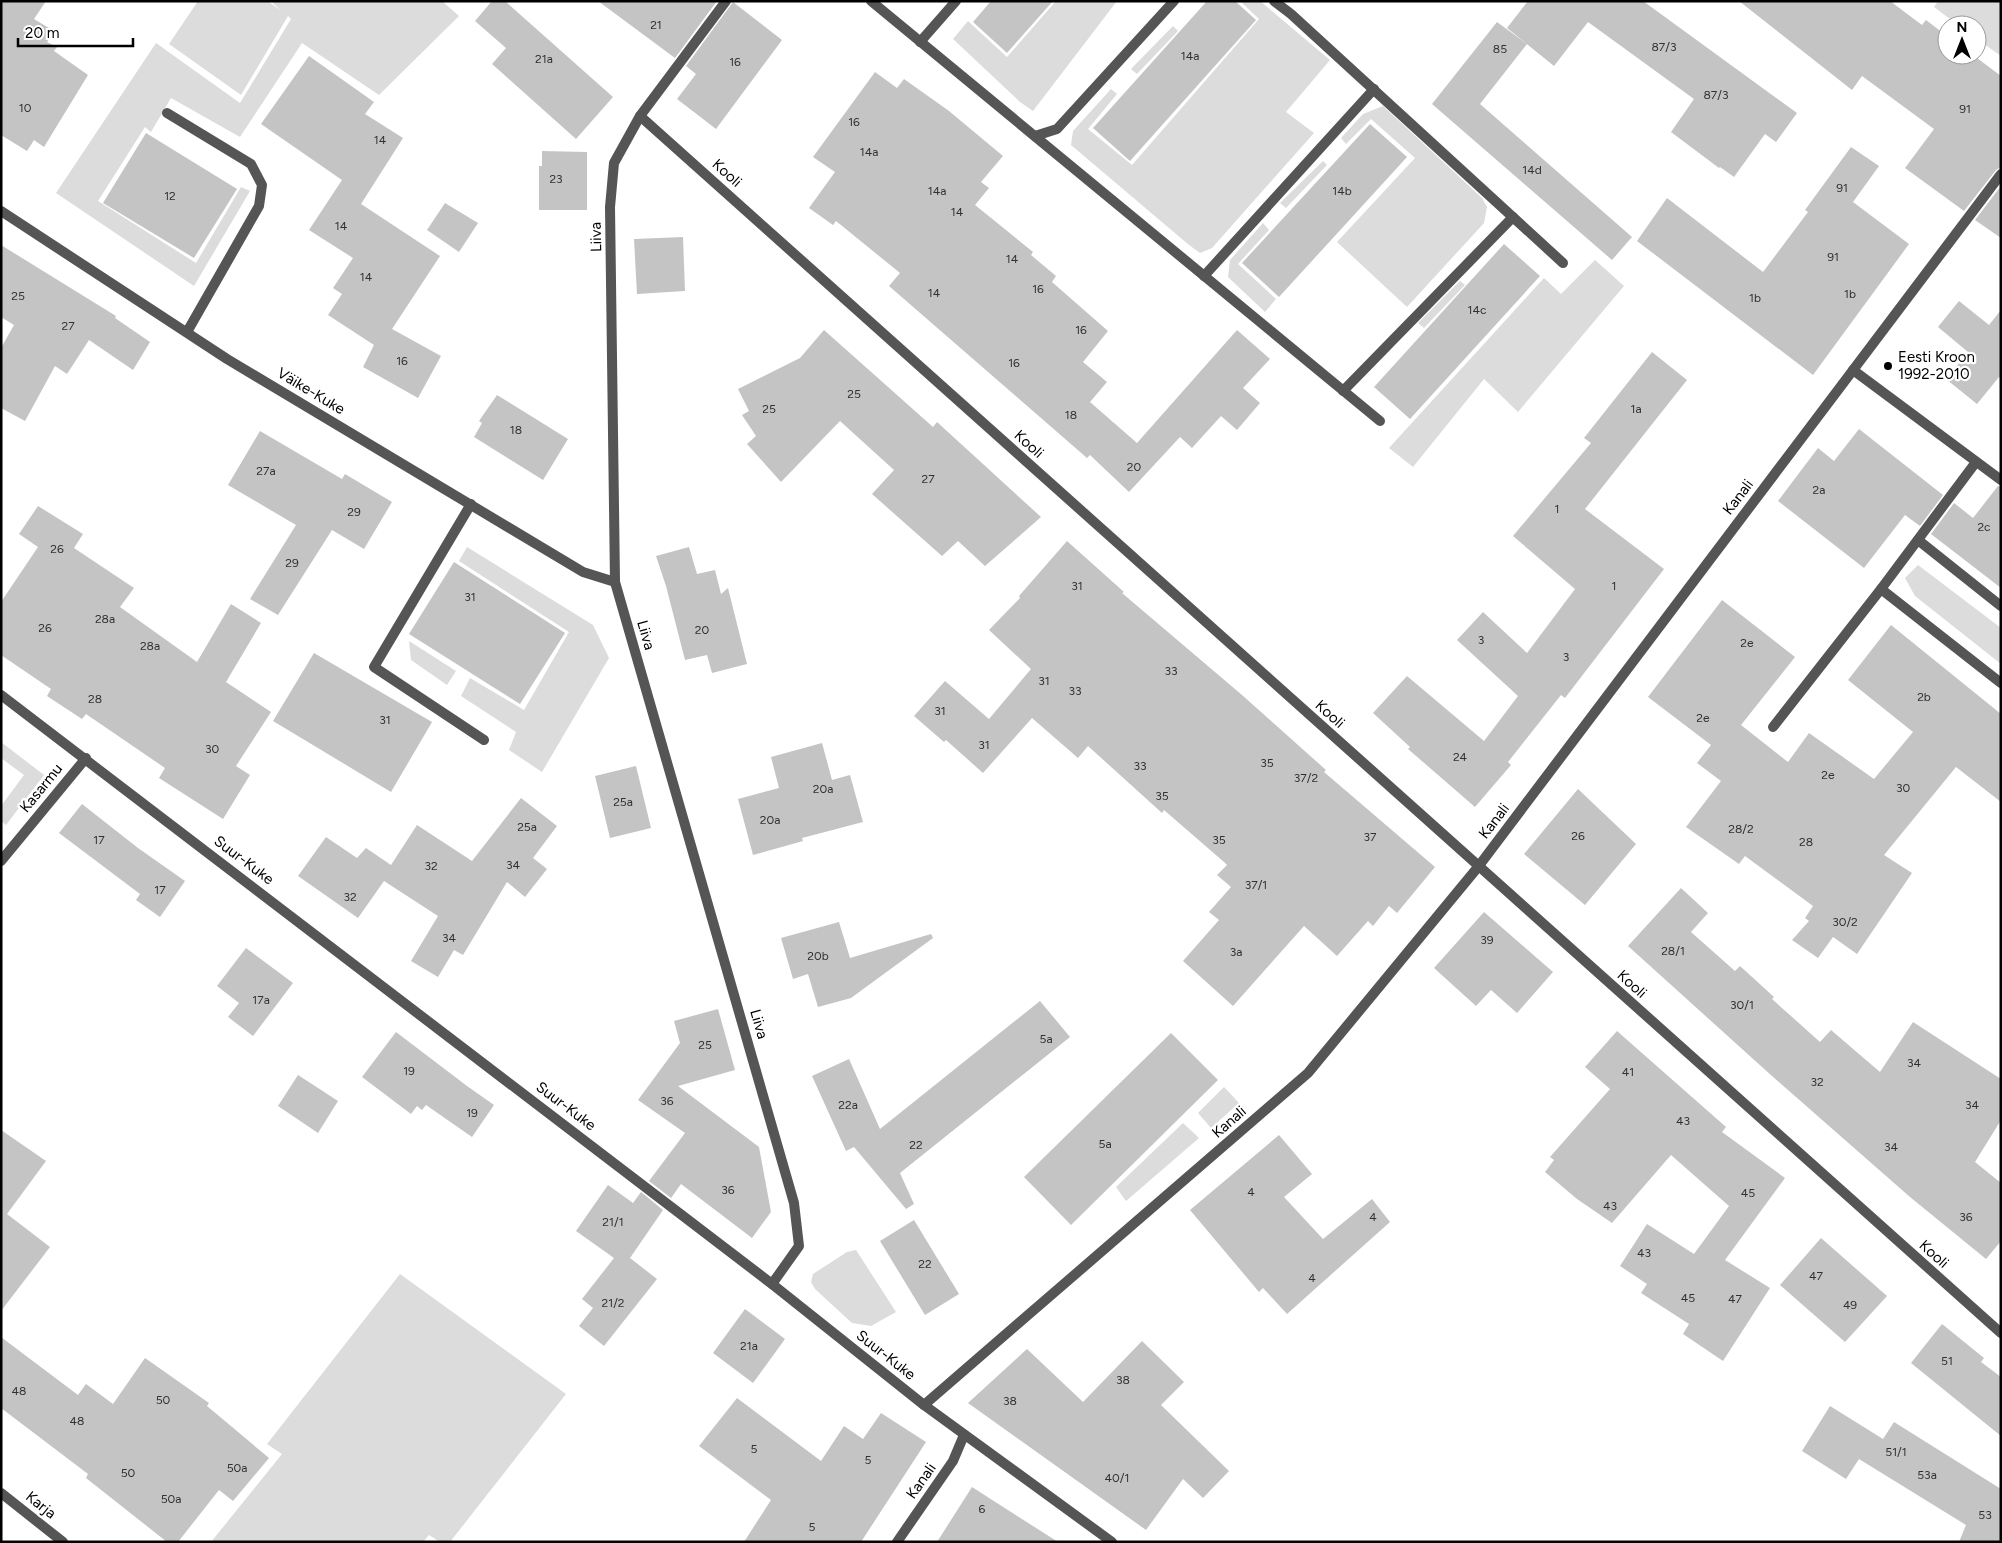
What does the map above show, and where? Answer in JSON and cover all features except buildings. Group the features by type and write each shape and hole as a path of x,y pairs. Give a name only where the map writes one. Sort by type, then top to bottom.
{"street":[{"name":"Liiva","path":"726,1 640,116 614,162 610,207 615,582 794,1203 799,1246 772,1284"},
{"path":"871,1 1380,421"},
{"path":"920,42 956,1"},
{"path":"1035,136 1057,129 1174,1"},
{"path":"1274,1 1374,89 1563,263"},
{"path":"1204,276 1374,89"},
{"path":"167,113 251,164 262,185 260,206 187,332"},
{"name":"Kooli","path":"640,116 2001,1333"},
{"name":"Kanali","path":"924,1405 1308,1073 1478,867 2001,174"},
{"name":"Väike-Kuke","path":"1,211 227,359 583,572 615,582"},
{"path":"1344,391 1513,217"},
{"path":"1853,370 2001,480"},
{"path":"1773,727 1881,589 1976,462"},
{"path":"471,504 374,667 484,740"},
{"path":"1918,540 2001,606"},
{"path":"1881,589 2001,683"},
{"name":"Suur-Kuke","path":"1,695 86,758 772,1284 924,1405 1112,1542"},
{"name":"Kasarmu","path":"1,861 86,758"},
{"name":"Kanali","path":"897,1542 953,1461 964,1435"},
{"name":"Karja","path":"1,1493 63,1542"}],"shaded area":[{"path":"198,1 268,1 281,11 271,1 442,1 459,16 379,95 302,43 240,137 171,98 151,132 145,127 98,201 196,263 241,187 250,191 194,286 56,193 156,43 240,103 291,19 288,16 241,95 169,44"},
{"path":"1056,1 1117,1 1033,111 1020,102 953,39 968,21 1007,57"},
{"path":"1240,1 1260,1 1330,60 1286,112 1314,133 1212,248 1200,253 1071,145 1073,131 1111,89 1117,94 1088,129 1132,165 1259,19"},
{"path":"1938,1 2001,1 2001,56 1987,46 1987,15 1945,15 1934,7"},
{"path":"1173,26 1178,31 1137,74 1131,69"},
{"path":"1383,106 1482,198 1487,207 1484,223 1407,307 1337,242 1415,158 1371,119 1346,144 1341,138 1363,114"},
{"path":"1323,161 1327,165 1286,208 1280,203"},
{"path":"1263,223 1269,230 1238,264 1276,299 1265,312 1228,277 1230,260"},
{"path":"1595,260 1624,286 1518,412 1484,379 1413,467 1389,448 1544,278 1561,294"},
{"path":"1460,281 1465,285 1424,328 1418,323"},
{"path":"467,547 593,625 609,658 542,772 509,750 516,732 461,696 470,678 524,710 569,632 459,561"},
{"path":"1918,565 2001,628 2001,664 1915,596 1905,578"},
{"path":"409,641 456,671 447,685 411,660"},
{"path":"1,742 44,775 6,825 1,821 1,806 24,775 1,758"},
{"path":"1224,1087 1239,1103 1211,1128 1198,1113"},
{"path":"1183,1123 1199,1138 1126,1201 1116,1187"},
{"path":"856,1250 896,1312 871,1326 852,1323 815,1289 811,1282 813,1274 847,1252"},
{"path":"400,1274 566,1394 450,1542 440,1542 429,1535 423,1542 211,1542 282,1454 267,1444"}],"place":[{"name":"Eesti Kroon 1992-2010","path":"1888,366"}]}
